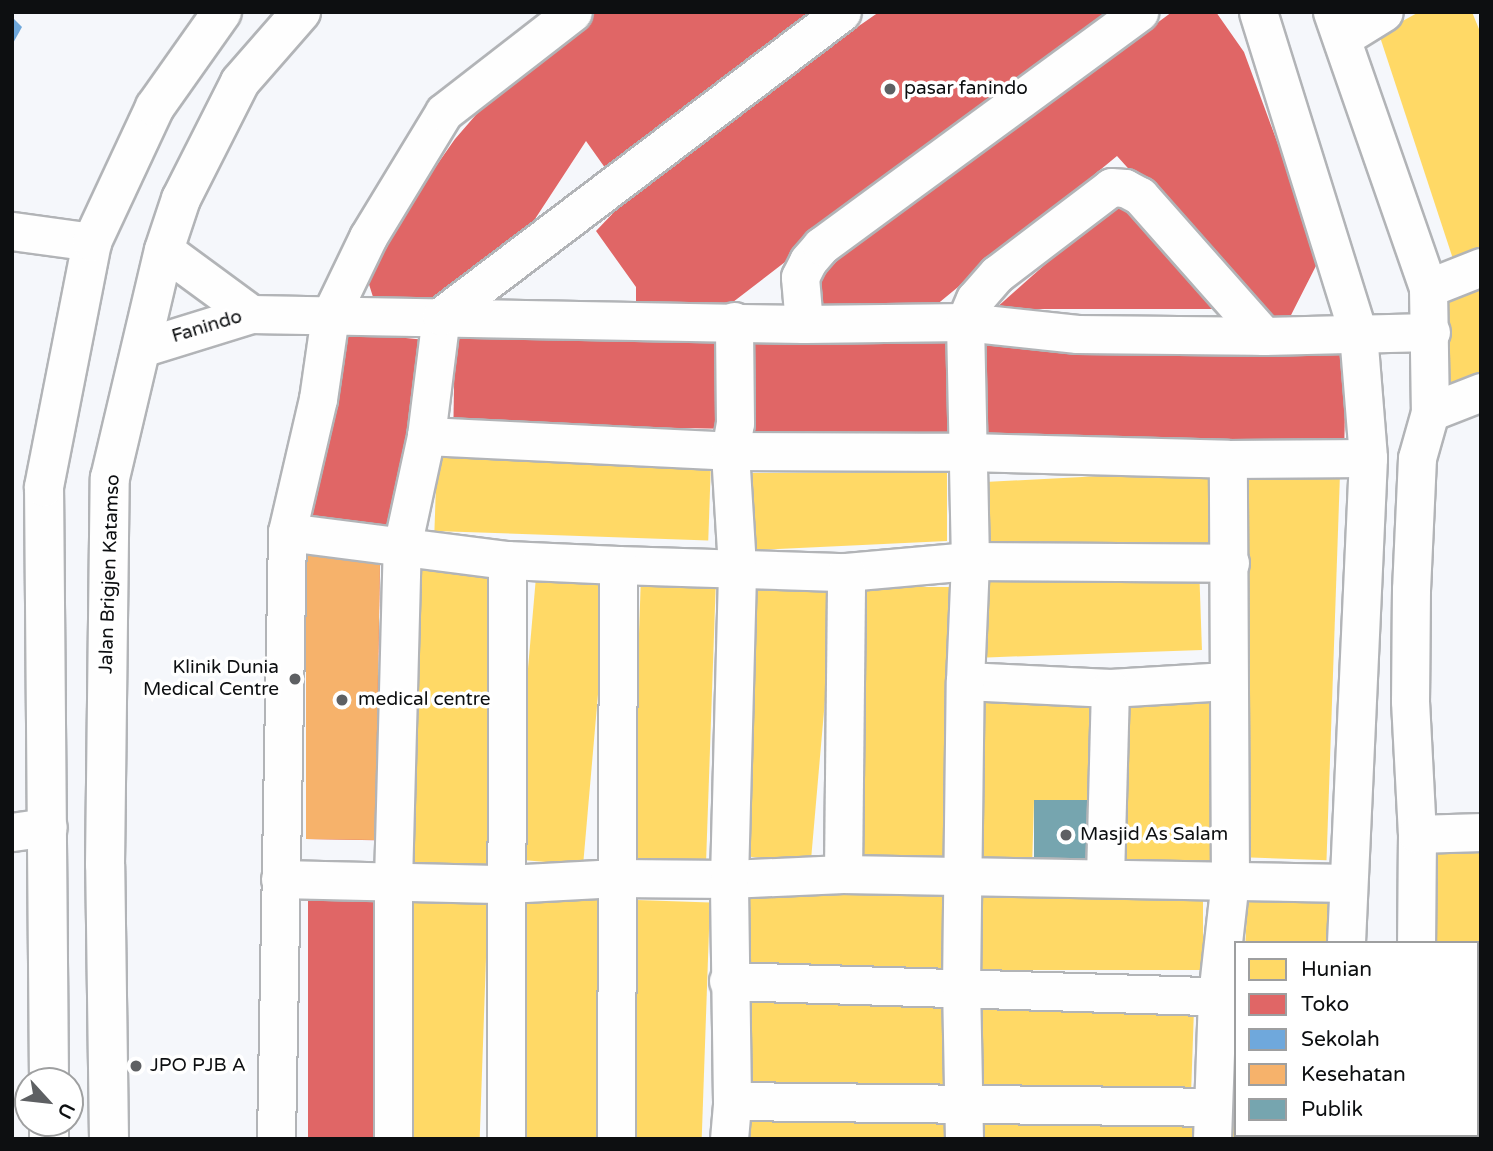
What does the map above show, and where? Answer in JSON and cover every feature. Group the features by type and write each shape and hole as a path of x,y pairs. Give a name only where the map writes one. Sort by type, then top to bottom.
{"highway":[{"path":"48,1067 30,830 44,488 92,242 155,107 222,12"},
{"name":"Jalan Brigjen Katamso","path":"109,1139 105,864 110,478 164,250 181,199 240,82 301,12"}],"street":[{"path":"276,1139 287,533 318,399 330,316 368,236 444,112 573,12"},
{"path":"804,324 800,277 808,261 821,246 1139,12"},
{"path":"1258,12 1358,333 1368,458 1346,941"},
{"path":"1384,12 1337,25 1428,288 1431,331 1430,412 1417,458 1411,589 1410,701 1417,834 1416,941"},
{"path":"393,1139 393,882 402,547 426,436 441,316 834,15"},
{"path":"964,1139 962,876 970,561 965,322 975,299 997,274 1111,187 1125,188 1140,196 1264,336"},
{"path":"12,231 92,242"},
{"name":"Fanindo","path":"164,250 251,314"},
{"path":"1428,288 1481,267"},
{"path":"251,314 804,324 965,322 1077,334 1264,336 1431,331"},
{"name":"Fanindo","path":"141,348 251,314"},
{"path":"729,1139 732,1101 728,981 729,879 737,567 730,451 735,423 733,321"},
{"path":"1430,412 1481,392"},
{"path":"426,436 730,451 967,452 1228,459 1368,458"},
{"path":"732,1101 962,1102 1211,1123 1217,996 1230,881 1228,459"},
{"path":"287,533 507,560 618,565 846,572 970,561 1230,563"},
{"path":"506,1139 507,560"},
{"path":"616,1139 618,565"},
{"path":"843,874 846,572"},
{"path":"965,681 1110,688 1227,681"},
{"path":"1105,878 1110,688"},
{"path":"1417,834 1481,832"},
{"path":"280,879 507,884 617,878 729,879 843,874 1348,883"},
{"path":"728,981 1217,996"}],"building: Hunian":[{"path":"1419,12 1472,12 1481,34 1481,251 1454,262 1379,34"},
{"path":"1481,282 1481,379 1444,395 1440,299"},
{"path":"437,457 711,467 708,541 434,531"},
{"path":"1214,470 1218,553 980,565 975,483"},
{"path":"1243,472 1340,475 1327,860 1230,857"},
{"path":"747,473 947,473 947,541 757,550"},
{"path":"417,561 499,564 488,867 406,864"},
{"path":"1199,565 1202,650 987,657 984,573"},
{"path":"641,576 716,579 706,862 631,860"},
{"path":"536,577 608,583 583,865 511,859"},
{"path":"754,582 835,589 811,862 730,855"},
{"path":"859,587 950,587 950,861 859,861"},
{"path":"975,692 1100,698 1098,800 1034,800 1032,869 970,867"},
{"path":"1120,697 1216,699 1213,868 1117,866"},
{"path":"1481,845 1479,1106 1479,941 1430,941 1431,847"},
{"path":"733,881 952,885 950,981 731,977"},
{"path":"1248,893 1336,898 1334,941 1245,941"},
{"path":"973,895 1203,895 1203,970 973,970"},
{"path":"523,897 604,898 600,1139 519,1139"},
{"path":"412,899 488,902 480,1139 404,1139"},
{"path":"637,900 710,903 702,1139 629,1139"},
{"path":"740,997 949,1004 946,1092 737,1085"},
{"path":"976,1005 1194,1013 1191,1100 973,1092"},
{"path":"750,1115 951,1115 951,1139 750,1139"},
{"path":"977,1115 1194,1121 1194,1139 978,1139"},
{"path":"1234,1117 1234,1137 1321,1137 1321,1139 1232,1139"}],"building: Toko":[{"path":"597,12 811,12 813,15 608,172 586,141 520,242 447,299 373,297 367,278 371,259 455,139 507,79"},
{"name":"pasar fanindo","path":"879,12 1110,12 720,312 636,310 636,287 596,231 659,165"},
{"path":"1172,12 1216,12 1244,52 1320,258 1287,323 1263,318 1117,156 935,306 819,305 820,279 845,252"},
{"path":"1120,198 1216,309 995,309"},
{"path":"455,331 724,336 722,429 453,424"},
{"path":"345,332 426,340 394,528 299,524"},
{"path":"954,337 956,433 748,437 746,341"},
{"path":"979,344 1346,350 1344,441 977,435"},
{"name":"medical centre","path":"311,561 380,562 375,840 306,839"},
{"path":"308,897 375,897 375,1139 308,1139"}],"building: Sekolah":[{"path":"12,17 22,27 12,45"}],"building: Kesehatan":[{"name":"medical centre","path":"306,550 354,561 380,562 375,840 306,839"}],"building: Publik":[{"name":"Masjid As Salam","path":"1034,800 1098,800 1098,869 1034,869"}],"place":[{"name":"pasar fanindo","path":"890,89"},
{"name":"Klinik Dunia Medical Centre","path":"295,679"},
{"name":"medical centre","path":"342,700"},
{"name":"Masjid As Salam","path":"1066,835"},
{"name":"JPO PJB A","path":"136,1066"}]}
